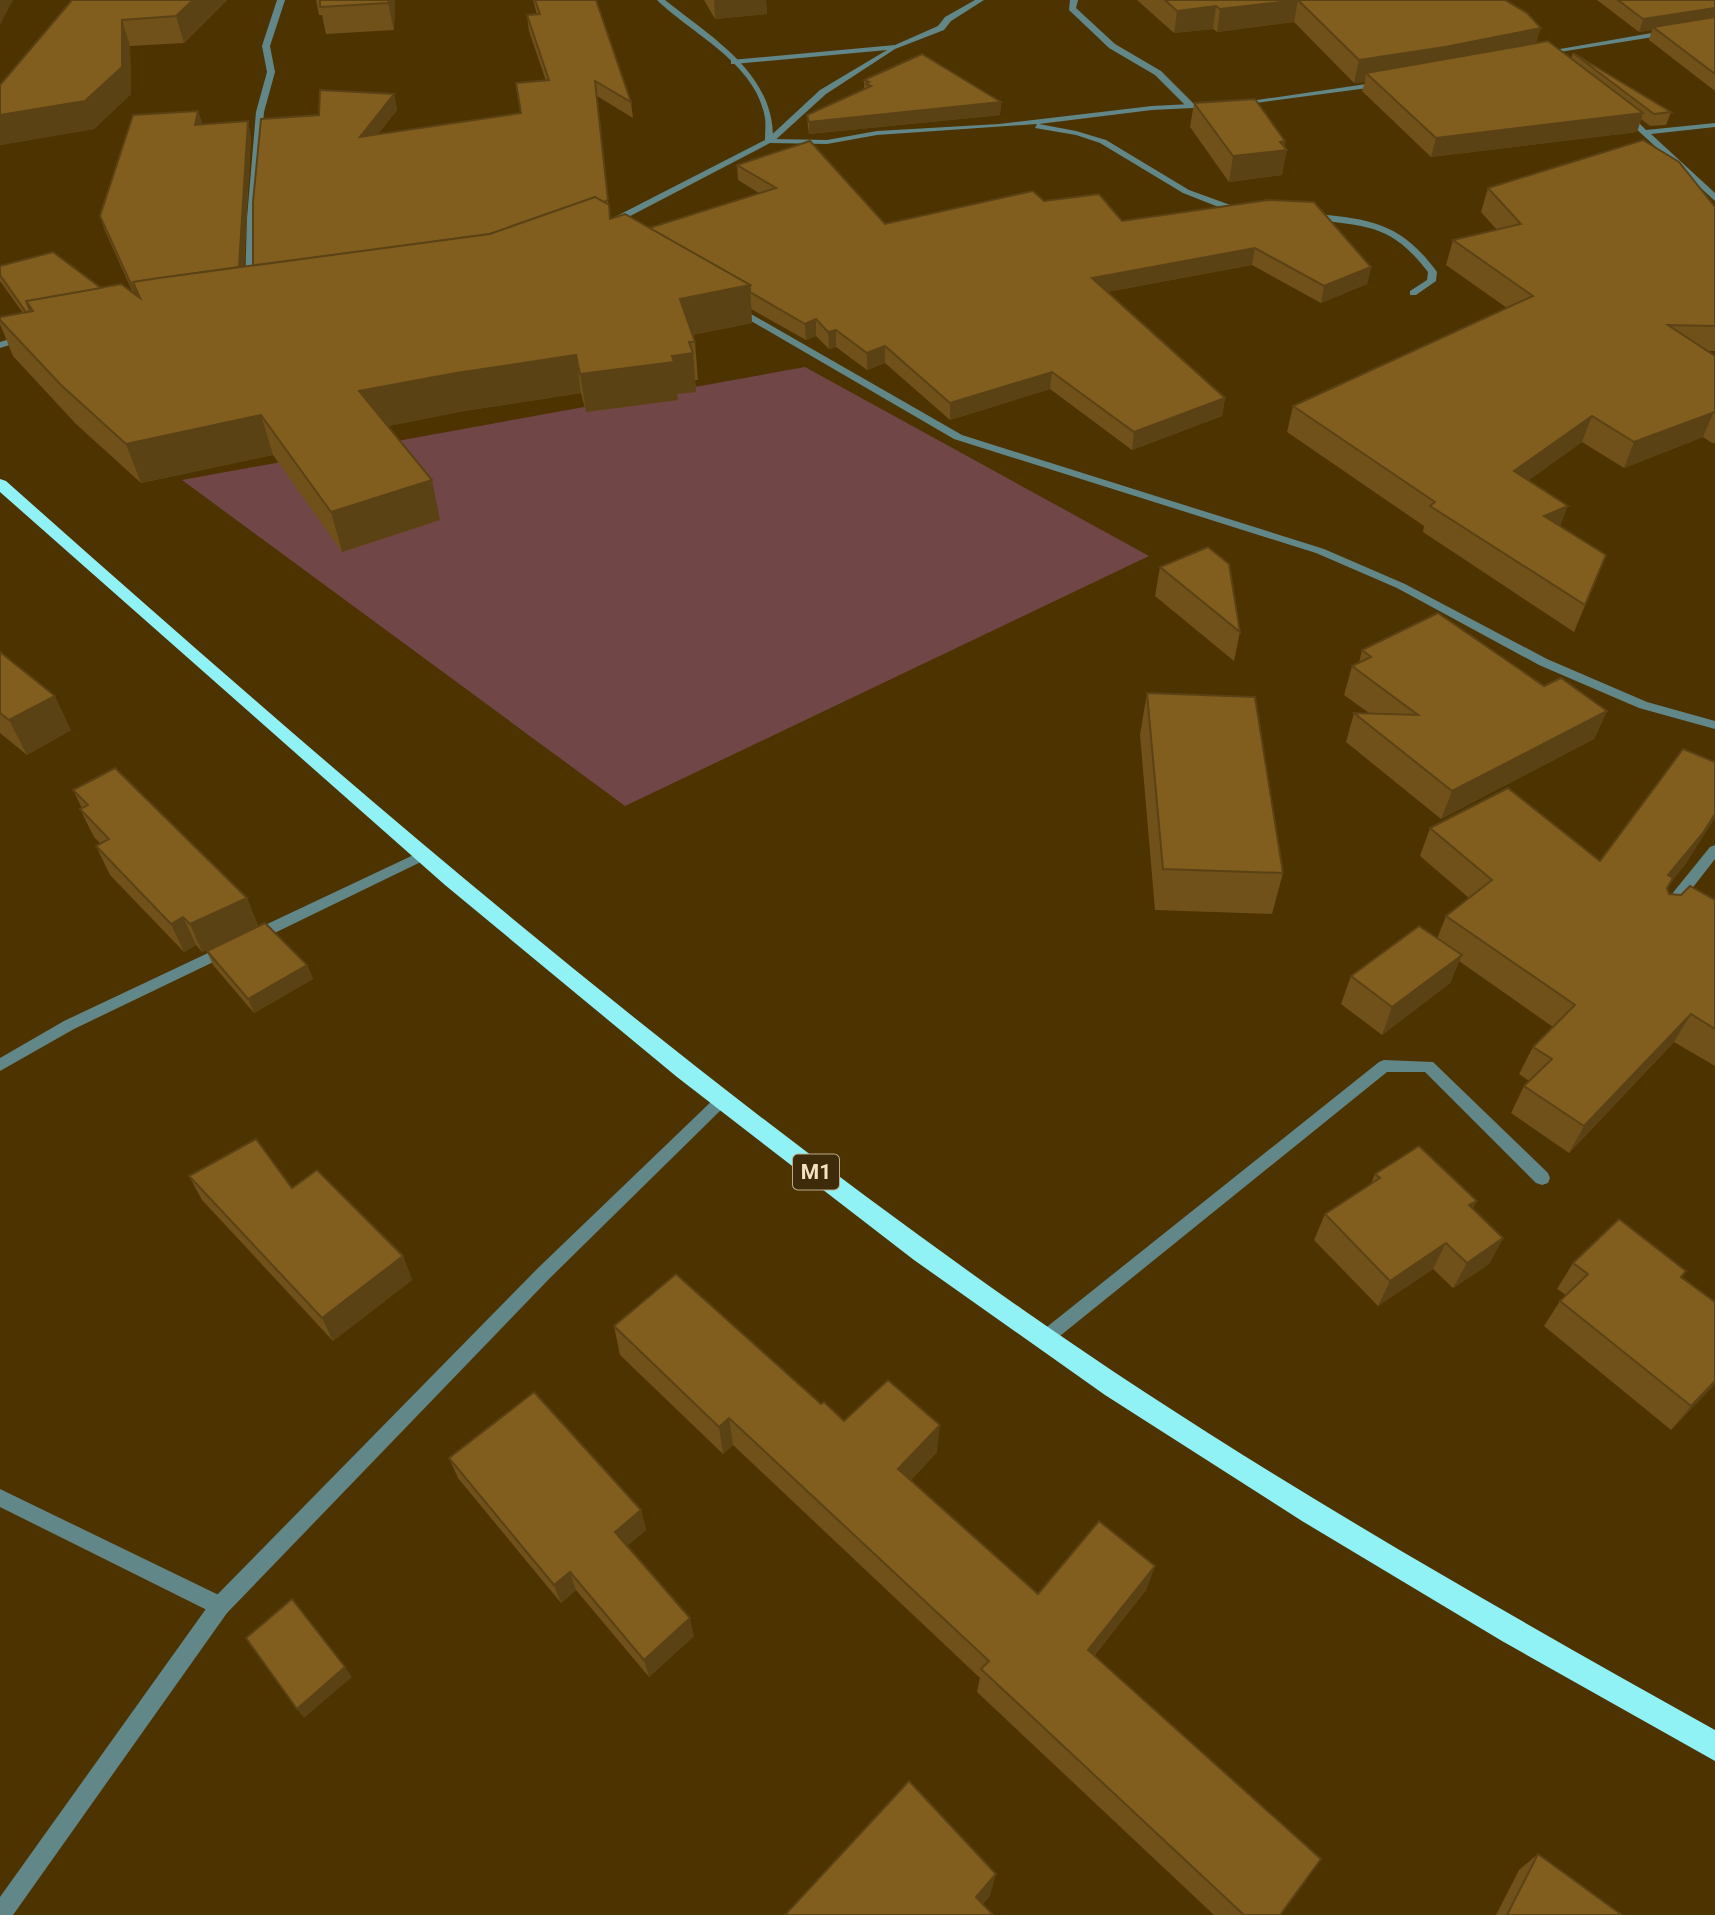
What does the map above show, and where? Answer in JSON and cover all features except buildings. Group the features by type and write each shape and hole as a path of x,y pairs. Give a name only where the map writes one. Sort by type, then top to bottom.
{"highway":[{"name":"M1","path":"0,484 184,650 422,856 721,1101 924,1254 1044,1339 1217,1454 1477,1614 1715,1746"}],"street":[{"path":"250,299 251,218 260,112 271,72 266,46 281,0"},
{"path":"661,0 755,83 765,100 773,123 769,141"},
{"path":"613,235 601,228 769,141 823,92 896,47 941,28 948,19 981,0"},
{"path":"1074,0 1072,8 1112,46 1158,73 1191,106"},
{"path":"1531,55 1676,30"},
{"path":"1537,46 1555,61"},
{"path":"734,62 896,47"},
{"path":"1228,104 1394,82"},
{"path":"769,141 827,142 877,134 1215,105"},
{"path":"1618,108 1647,132 1715,198"},
{"path":"1027,123 1110,145 1167,184 1214,205 1244,211"},
{"path":"1647,132 1715,125"},
{"path":"1298,215 1353,220 1385,227 1424,259 1433,272 1431,281 1413,293"},
{"path":"732,305 958,437 1320,551 1401,586 1543,662 1643,705 1715,725"},
{"path":"0,345 35,334"},
{"path":"1661,917 1715,850"},
{"path":"0,1065 69,1025 422,856"},
{"path":"1044,1339 1384,1066 1428,1066 1542,1178"},
{"path":"0,1915 220,1606 544,1273 721,1101"},
{"path":"0,1498 220,1606"}],"shaded area":[{"path":"805,367 1149,556 625,806 182,480"}]}
